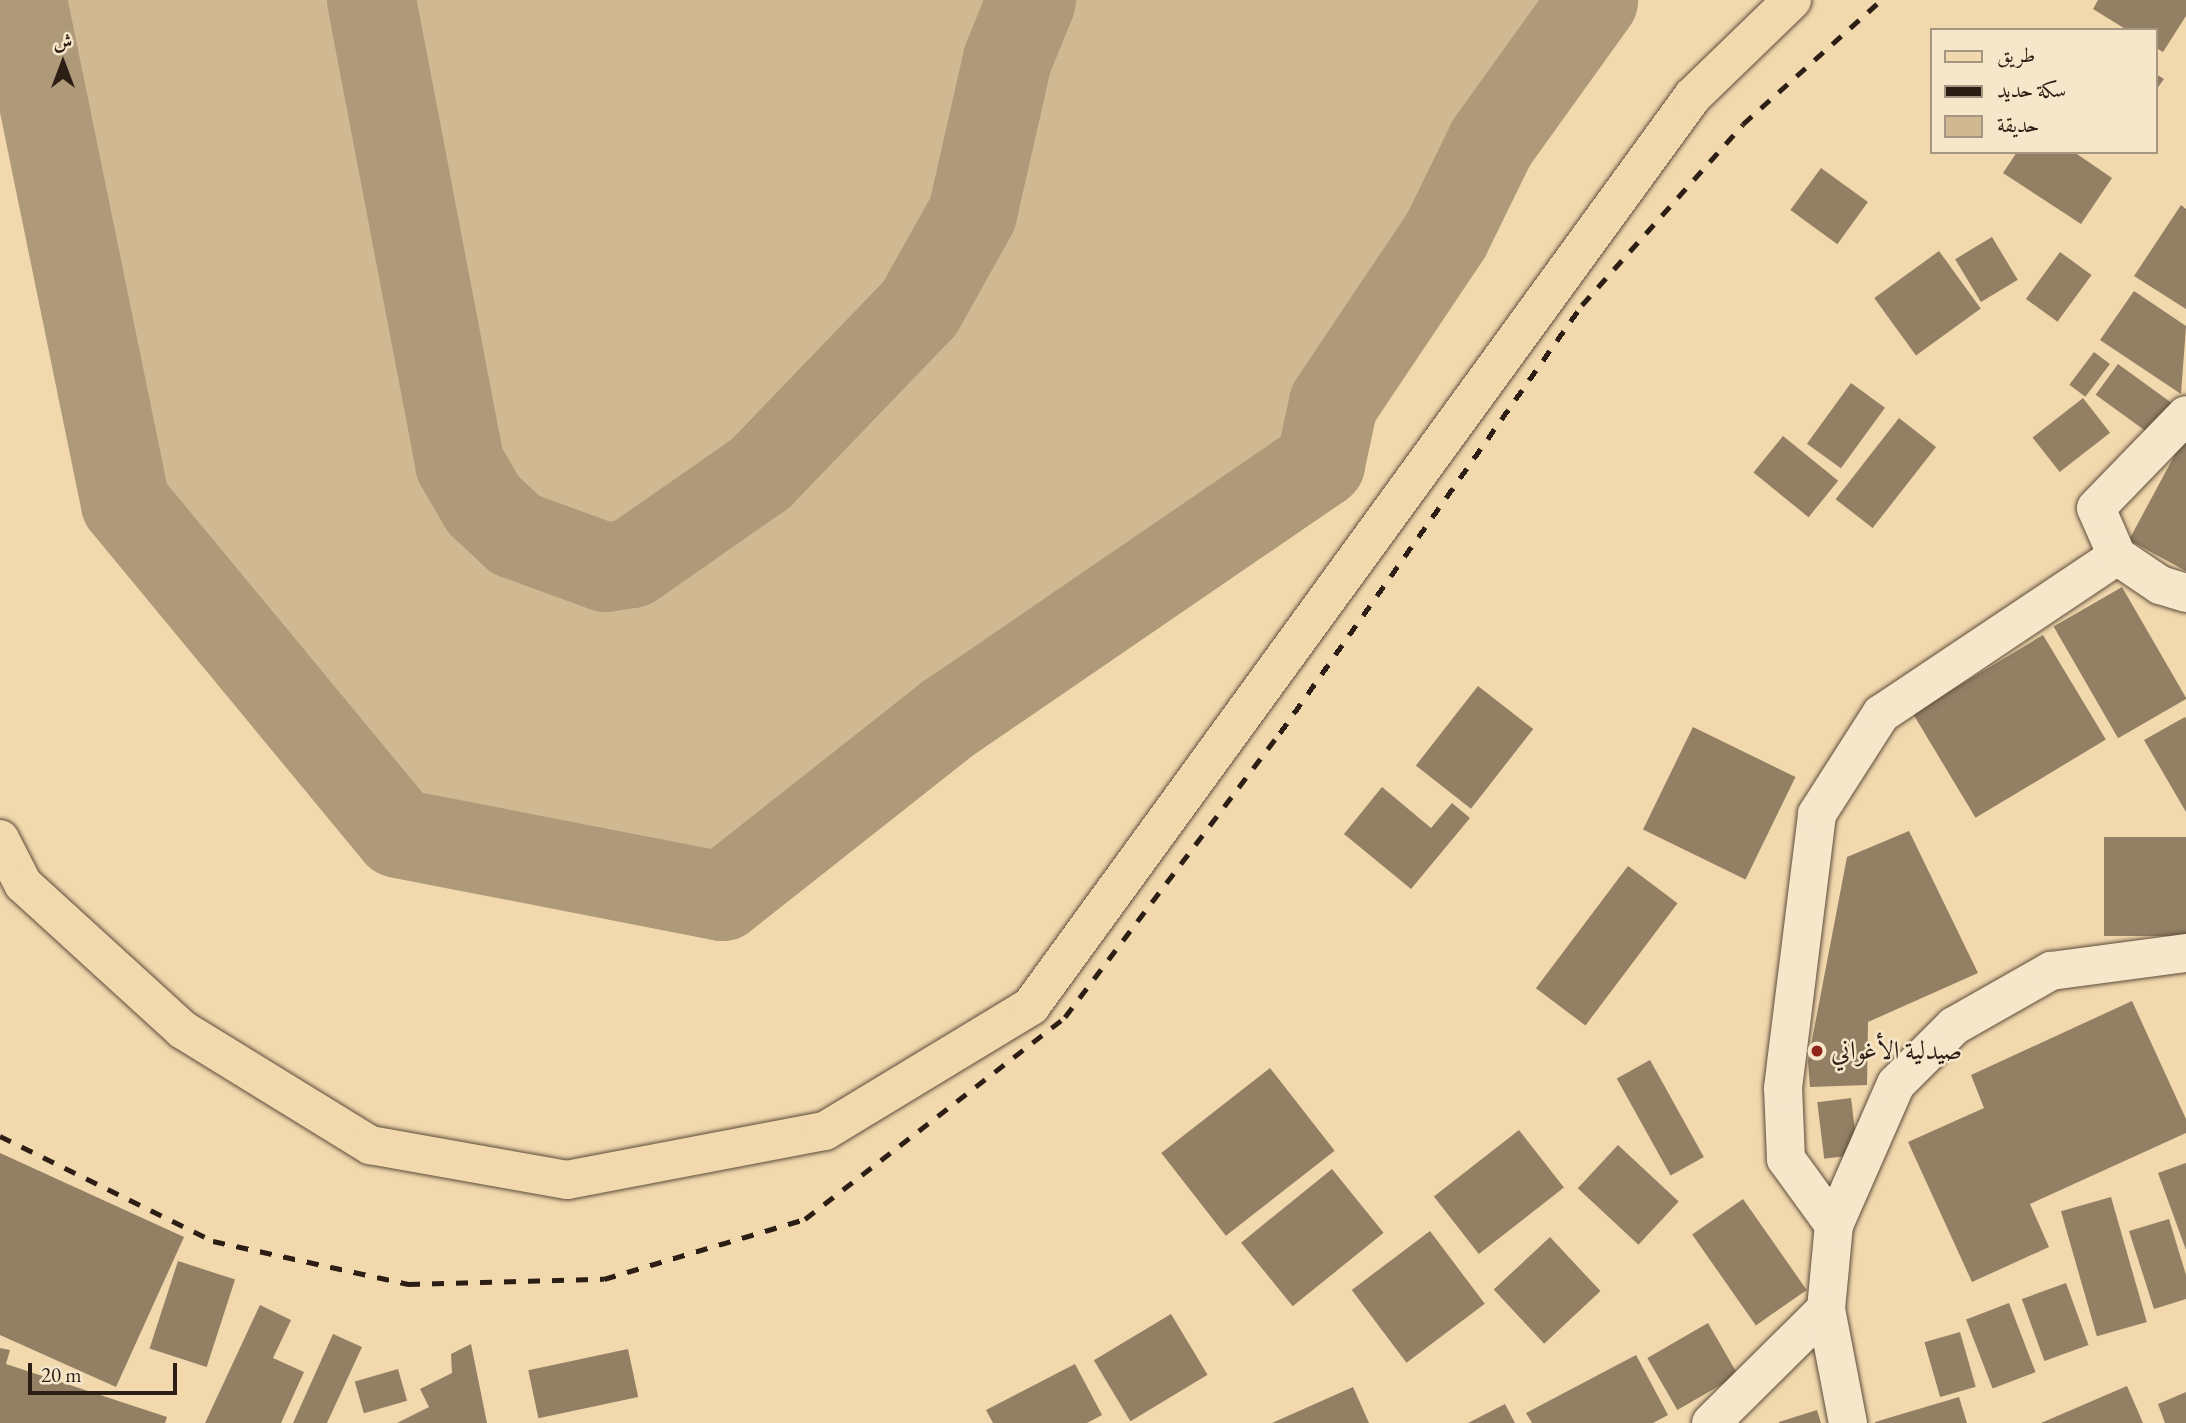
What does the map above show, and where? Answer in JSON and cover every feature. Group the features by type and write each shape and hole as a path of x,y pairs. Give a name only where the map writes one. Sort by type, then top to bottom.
{"main road":[{"path":"0,839 23,884 183,1030 370,1145 567,1180 825,1131 1031,1006 1693,96 1792,0"}],"street":[{"path":"2186,415 2096,508 2117,556 2160,585 2186,593"},
{"path":"1834,1225 1786,1159 1783,1088 1816,814 1881,714 2117,556"},
{"path":"1848,1423 1826,1309 1834,1225 1896,1084 1954,1026 2051,971 2186,953"},
{"path":"1711,1423 1826,1309"}],"green space":[{"path":"18,0 1038,0 1007,59 991,134 1047,0 1600,0 1446,234 1320,463 722,896 398,833 125,503"}],"building":[{"path":"2098,0 2186,0 2186,16 2163,52 2158,49 2158,28 2124,28 2093,9"},
{"path":"2158,75 2164,79 2158,87"},
{"path":"2016,154 2077,154 2112,178 2081,224 2003,173"},
{"path":"1821,168 1868,202 1837,244 1790,210"},
{"path":"2181,205 2186,209 2186,309 2134,276"},
{"path":"1992,237 2018,280 1981,302 1955,259"},
{"path":"1939,251 1981,308 1916,355 1874,298"},
{"path":"2060,252 2092,275 2057,322 2026,299"},
{"path":"2134,291 2186,326 2181,394 2100,340"},
{"path":"2094,352 2110,364 2085,397 2069,385"},
{"path":"2118,364 2171,403 2149,434 2096,395"},
{"path":"1851,383 1885,408 1841,468 1807,444"},
{"path":"2083,398 2110,433 2060,472 2033,437"},
{"path":"1899,418 1936,447 1873,528 1836,499"},
{"path":"2186,434 2186,571 2129,540"},
{"path":"1783,436 1838,481 1809,517 1753,473"},
{"path":"2122,587 2186,699 2118,738 2054,627"},
{"path":"2043,635 2106,740 1976,818 1913,713"},
{"path":"1478,686 1533,729 1471,809 1416,766"},
{"path":"2185,717 2186,719 2186,812 2144,740"},
{"path":"1693,727 1795,777 1745,879 1643,829"},
{"path":"1382,787 1431,828 1452,803 1470,818 1411,889 1344,834"},
{"path":"1909,831 1978,973 1868,1022 1867,1085 1810,1087 1808,1061 1847,857"},
{"path":"2104,837 2186,837 2186,936 2104,936"},
{"path":"1628,866 1678,903 1585,1026 1536,988"},
{"path":"2132,1001 2186,1119 2186,1133 2030,1204 2049,1247 1972,1282 1908,1142 1984,1108 1971,1075"},
{"path":"1650,1060 1704,1157 1671,1176 1617,1078"},
{"path":"1270,1068 1335,1151 1226,1236 1161,1153"},
{"path":"1851,1098 1858,1155 1824,1159 1817,1102"},
{"path":"1519,1130 1564,1188 1479,1254 1434,1196"},
{"path":"1618,1145 1679,1202 1638,1245 1578,1188"},
{"path":"0,1153 184,1237 116,1387 0,1335"},
{"path":"2186,1163 2186,1250 2158,1173"},
{"path":"1332,1169 1384,1233 1293,1306 1241,1243"},
{"path":"2111,1197 2147,1322 2097,1336 2061,1211"},
{"path":"1743,1199 1807,1290 1756,1325 1692,1235"},
{"path":"2169,1219 2186,1275 2186,1299 2154,1309 2129,1231"},
{"path":"1430,1231 1485,1304 1406,1363 1352,1290"},
{"path":"1550,1237 1600,1291 1544,1344 1494,1290"},
{"path":"178,1261 235,1280 207,1367 150,1348"},
{"path":"2066,1283 2089,1345 2044,1361 2022,1299"},
{"path":"2009,1303 2036,1372 1993,1389 1966,1319"},
{"path":"260,1305 291,1320 273,1358 304,1372 281,1423 205,1423"},
{"path":"1171,1314 1208,1375 1130,1421 1094,1360"},
{"path":"1708,1323 1738,1375 1677,1410 1647,1358"},
{"path":"1960,1332 1976,1387 1940,1397 1924,1342"},
{"path":"333,1334 362,1347 327,1423 293,1423"},
{"path":"471,1344 487,1423 397,1423 429,1407 420,1389 452,1373 451,1354"},
{"path":"0,1348 10,1350 6,1364 167,1417 165,1423 0,1423"},
{"path":"628,1349 638,1397 538,1418 528,1370"},
{"path":"1636,1355 1668,1415 1653,1423 1532,1423 1526,1413"},
{"path":"1075,1364 1102,1415 1087,1423 993,1423 986,1410"},
{"path":"398,1369 407,1401 364,1413 355,1381"},
{"path":"2127,1386 2143,1423 2041,1423"},
{"path":"1353,1387 1369,1423 1272,1423"},
{"path":"2186,1392 2186,1423 2165,1423 2158,1404"},
{"path":"1959,1397 1967,1423 1875,1423 1875,1422"},
{"path":"1505,1404 1515,1423 1468,1423"},
{"path":"1817,1410 1821,1423 1779,1423 1779,1422"}],"waterway":[{"path":"22,0 125,503 398,833 722,896 949,717 1320,463 1333,403 1446,234 1491,142 1593,0"},
{"path":"371,0 459,463 483,504 515,534 605,567 631,563 760,473 919,308 972,213 1007,59 1031,0"}],"railway":[{"path":"0,1136 213,1241 408,1284 604,1279 805,1219 1065,1017 1280,733 1582,305 1743,124 1881,0"}],"place":[{"name":"صيدلية الأغواني","path":"1817,1051"}]}
